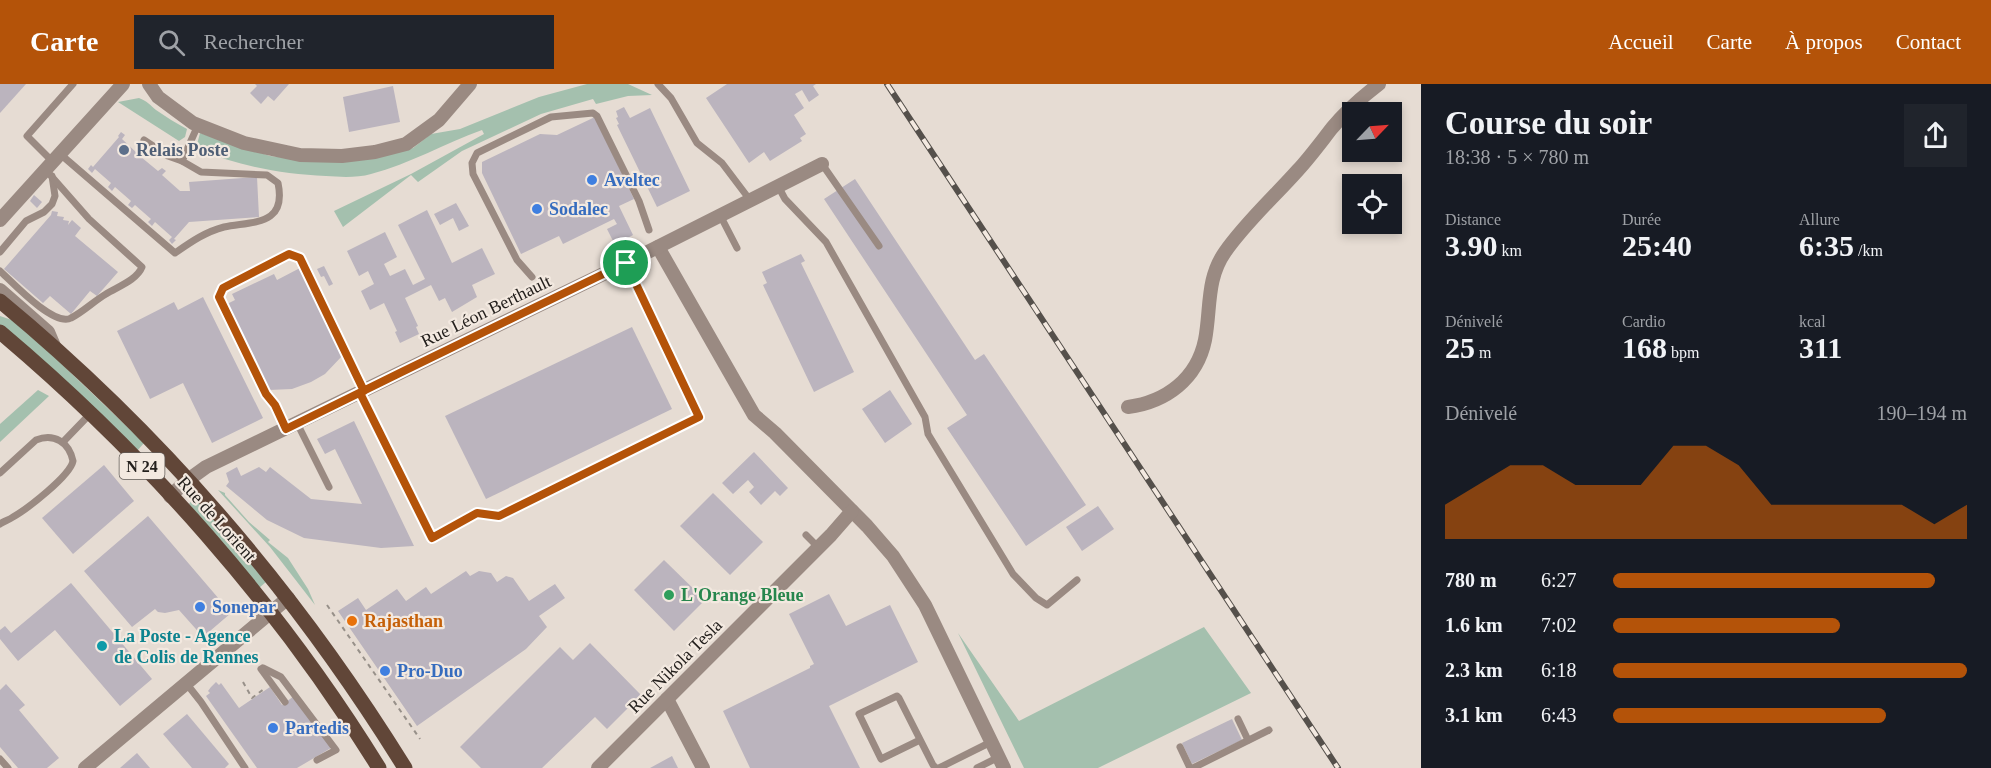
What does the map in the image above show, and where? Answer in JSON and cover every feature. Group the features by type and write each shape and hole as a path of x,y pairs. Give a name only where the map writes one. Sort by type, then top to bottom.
{"main road":[{"name":"Rue de Lorient","path":"0,301 54,346 188,480 288,598 337,664 404,767"},
{"name":"Rue de Lorient","path":"0,332 38,364 90,414 170,496 271,611 318,675 379,768"}],"street":[{"path":"1,219 123,84"},
{"path":"149,84 158,97 198,125 244,144 300,155 342,156 375,152 406,144 439,120 470,84"},
{"path":"1128,407 1154,402 1169,394 1189,374 1204,342 1211,282 1224,254 1333,127 1379,84"},
{"name":"Rue Léon Berthault","path":"170,496 207,467 626,263 822,164"},
{"path":"658,247 754,415 775,433 879,538 925,604 1002,762"},
{"name":"Rue de Lorient","path":"0,290 48,332 54,346"},
{"name":"Rue Nikola Tesla","path":"598,768 852,511"},
{"path":"85,768 288,598"},
{"path":"667,699 703,768"}],"lane":[{"path":"0,271 48,313 64,320 72,318 142,270 142,267 89,219 52,165 27,136 74,84"},
{"path":"658,84 671,98 697,143 722,163 750,200"},
{"path":"531,277 517,260 473,174 472,163 477,153 551,117 583,113 593,113 597,116 639,201 649,230"},
{"path":"182,161 198,125"},
{"path":"52,165 175,253 201,235 224,227 261,222 274,213 280,202 278,183 267,175 201,172 168,156 144,140"},
{"path":"822,164 879,246"},
{"path":"0,252 26,221 44,212 52,204 55,196 52,165"},
{"path":"778,186 785,199 826,242 925,417 928,434 1013,574 1036,598 1047,605 1077,580"},
{"path":"720,215 737,248"},
{"path":"1,219 16,232"},
{"path":"329,487 292,426 266,394 219,297 223,288 289,254 300,258 432,538 477,513 499,516 699,417 626,263"},
{"path":"63,442 90,414"},
{"path":"0,473 36,440 55,438 63,442 72,455 73,461 69,470 24,510 0,524"},
{"path":"806,535 818,547"},
{"path":"285,702 262,669 281,677 336,750 317,760"},
{"path":"186,683 245,768"},
{"path":"920,740 881,759 859,714 897,696 920,740 933,765 941,768 991,742"},
{"path":"1238,719 1248,740"},
{"path":"1180,747 1192,768 1269,730"},
{"path":"0,759 8,768"},
{"path":"977,768 1002,762"}],"path":[{"path":"327,605 420,739"},
{"path":"243,682 252,698"}],"green space":[{"path":"587,84 628,84 652,95 628,96 596,104 593,99 541,114 462,151 418,182 411,175 343,227 334,211 411,174 484,134 482,130 400,165 354,177 276,171 228,160 196,148 200,133 270,156 305,160 358,159 413,148 431,134 460,129 539,97"},
{"path":"139,98 187,129 185,137 179,141 118,102"},
{"path":"0,316 12,320 48,351 144,443 137,451 0,327"},
{"path":"38,390 49,396 0,442 0,424"},
{"path":"218,490 225,493 249,522 270,540 268,542 288,558 308,589 315,605 270,547"},
{"path":"194,498 266,582 259,588 189,504"},
{"path":"1204,627 1251,693 1098,768 1024,768 958,633 1019,721"}],"building":[{"path":"0,84 26,84 0,113"},
{"path":"255,84 289,84 274,101 268,96 261,104 250,93 257,86"},
{"path":"727,84 816,84 813,86 819,95 809,102 802,90 795,94 804,108 794,115 806,134 800,138 802,141 770,161 764,152 749,163 706,98"},
{"path":"393,86 400,122 349,132 343,97"},
{"path":"624,107 630,118 650,108 690,191 657,207 617,125 619,124 616,111"},
{"path":"595,117 634,199 619,206 633,235 615,245 607,229 617,224 614,219 563,244 559,236 521,254 482,173 482,162 540,134 557,135"},
{"path":"121,132 125,135 122,139 138,154 141,150 145,153 141,157 158,171 162,168 166,171 162,175 180,191 190,191 189,182 257,177 259,217 189,222 172,244 169,240 172,237 155,222 152,226 148,222 151,219 135,205 132,208 128,205 131,201 115,187 112,191 108,187 111,183 95,169 92,173 88,169 91,165 93,167"},
{"path":"855,179 975,360 984,354 1086,505 1026,546 947,428 967,415 824,199"},
{"path":"34,195 42,202 37,208 30,201"},
{"path":"456,203 469,226 459,231 453,218 440,225 434,214"},
{"path":"427,210 452,263 482,248 495,274 472,285 477,297 452,312 445,298 439,301 431,285 405,298 418,326 416,327 419,334 400,343 384,303 370,310 361,291 374,284 368,271 359,276 347,251 385,232 397,257 384,264 390,276 405,269 413,285 425,279 398,225"},
{"path":"52,211 58,212 57,216 64,217 63,220 69,221 68,225 72,220 81,228 75,236 118,272 97,296 90,291 71,314 50,296 43,303 4,269"},
{"path":"801,254 805,261 801,263 854,372 814,392 763,285 767,283 762,272"},
{"path":"324,266 333,284 329,286 317,269"},
{"path":"300,268 343,355 325,374 311,382 292,389 269,390 227,304 235,300 232,294 274,274 277,280"},
{"path":"526,291 528,297 517,302 514,297"},
{"path":"203,297 263,418 212,443 183,383 150,399 117,331 174,302 178,310"},
{"path":"632,327 672,409 486,499 445,416"},
{"path":"890,390 912,424 885,443 862,409"},
{"path":"354,421 414,546 381,548 304,538 267,520 226,486 229,482 226,473 237,467 241,476 259,467 266,472 270,467 311,499 362,504 335,449 325,454 317,439"},
{"path":"754,452 788,488 780,496 775,491 761,505 749,492 754,487 748,480 733,494 722,483"},
{"path":"104,465 134,501 73,554 42,518"},
{"path":"713,493 763,542 730,575 680,526"},
{"path":"1098,506 1114,529 1082,551 1066,527"},
{"path":"148,516 231,613 203,637 179,610 165,613 155,609 132,627 84,571"},
{"name":"L'Orange Bleue","path":"664,560 705,600 674,631 634,590"},
{"path":"466,571 470,576 479,571 491,573 497,582 506,576 513,578 529,601 555,584 565,598 539,616 547,627 526,649 417,726 338,611 358,598 366,610 397,589 406,601 426,587 431,594"},
{"name":"La Poste - Agence de Colis de Rennes","path":"71,583 152,679 120,706 55,630 18,661 0,639 0,630 5,626 11,633"},
{"path":"829,594 846,626 890,605 918,662 829,706 860,768 750,768 723,711 814,664 789,614"},
{"path":"590,643 641,695 607,729 595,717 542,768 481,768 460,747 560,647 573,660"},
{"name":"Partedis","path":"216,682 219,685 221,683 239,708 270,687 282,705 294,696 331,748 297,768 257,768 206,696"},
{"path":"6,684 25,705 19,710 59,758 47,768 18,768 0,747 0,690"},
{"path":"187,714 229,764 225,768 192,768 163,734"},
{"path":"1232,719 1242,740 1192,764 1182,743"},
{"path":"137,753 150,768 120,768"},
{"path":"672,756 678,768 650,768"}],"railway":[{"path":"887,84 1338,768"}],"place":[{"name":"Relais Poste","path":"124,150"},
{"name":"Aveltec","path":"592,180"},
{"name":"Sodalec","path":"537,209"},
{"name":"L'Orange Bleue","path":"669,595"},
{"name":"Sonepar","path":"200,607"},
{"name":"Rajasthan","path":"352,621"},
{"name":"La Poste - Agence de Colis de Rennes","path":"102,646"},
{"name":"Pro-Duo","path":"385,671"},
{"name":"Partedis","path":"273,728"}],"route":[{"path":"626,263 435,357 364,391 347,399 286,429 275,405 266,394 219,297 223,288 289,254 300,258 364,391 360,393 432,538 477,513 499,516 699,417 626,263"}]}
